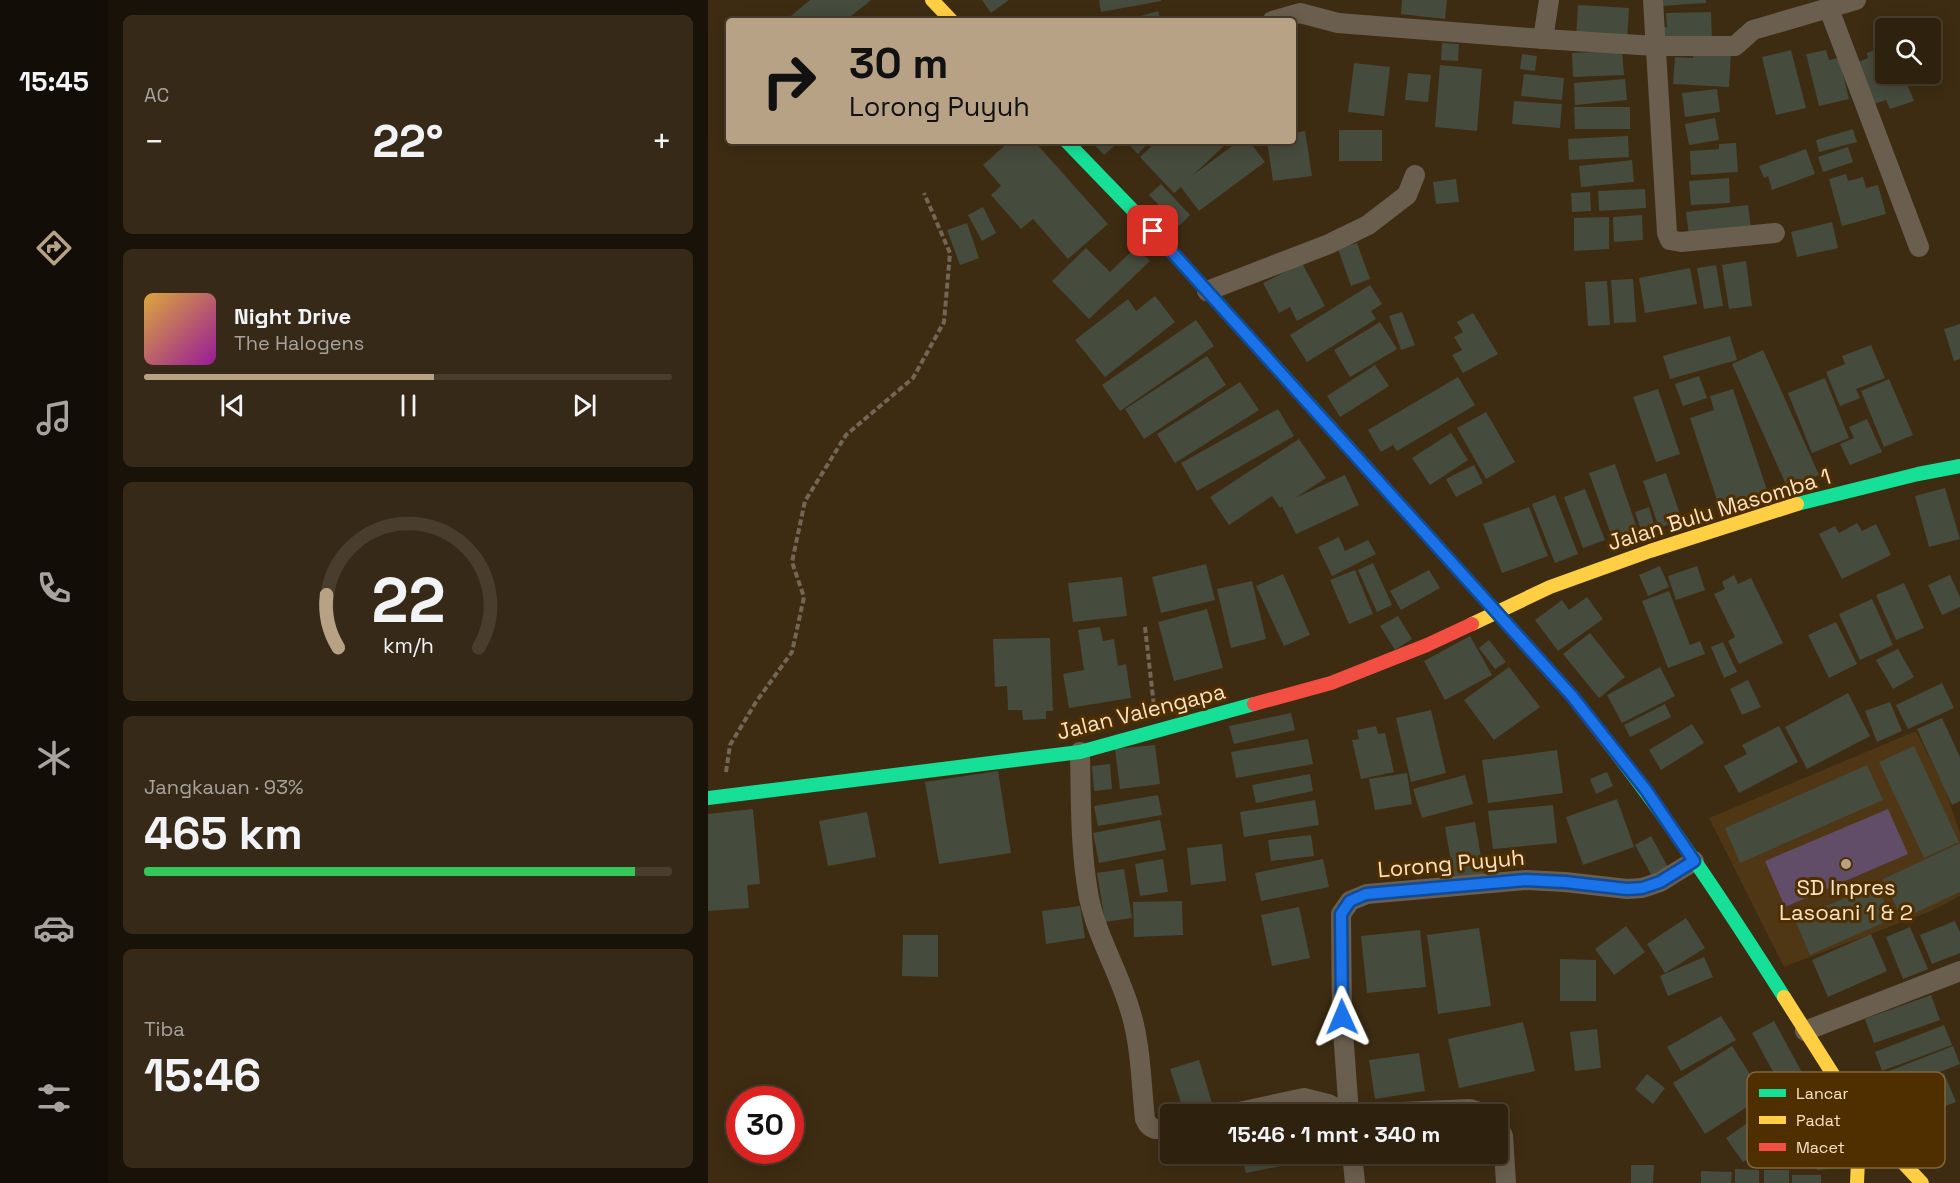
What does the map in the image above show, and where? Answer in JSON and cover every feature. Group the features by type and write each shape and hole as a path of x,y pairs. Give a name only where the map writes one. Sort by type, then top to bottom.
{"street":[{"path":"932,0 949,18"},
{"path":"1543,39 1549,0"},
{"path":"1653,0 1667,233 1670,240 1681,242 1775,233"},
{"path":"1282,18 1300,13 1338,23 1543,39 1656,46 1735,46 1753,30 1856,0"},
{"path":"1828,9 1919,247"},
{"path":"1073,144 1572,696 1639,780 1745,935 1831,1072"},
{"path":"1207,291 1329,244 1368,225 1407,195 1415,175"},
{"name":"Jalan Bulu Masomba 1","path":"1497,612 1550,587 1650,551 1785,507 1960,466"},
{"name":"Jalan Valengapa","path":"708,798 1080,752 1331,683 1427,645 1497,612"},
{"path":"1080,752 1083,855 1089,900 1131,1012 1145,1119 1148,1126 1155,1130 1160,1129"},
{"name":"Lorong Puyuh","path":"1347,1104 1342,1017 1341,914 1350,901 1366,894 1526,880 1627,889 1642,888 1660,882 1694,861"},
{"path":"1805,1031 1960,971"},
{"path":"1276,1104 1304,1098 1328,1104"},
{"path":"1353,1164 1355,1183"},
{"path":"1505,1164 1506,1183"},
{"path":"1857,1183 1858,1168"},
{"path":"1907,1168 1921,1183"}],"path":[{"path":"722,796 730,745 756,702 792,652 804,597 792,562 805,501 846,435 913,378 944,322 950,253 924,193"},
{"path":"1145,627 1157,731"}],"shaded area":[{"name":"SD Inpres Lasoani 1 & 2","path":"1916,731 1944,786 1960,833 1960,896 1931,911 1784,967 1709,818"},
{"path":"1888,809 1908,854 1785,907 1765,861"}],"building":[{"path":"810,0 871,0 849,18 789,18"},
{"path":"982,0 1009,0 991,13"},
{"path":"1099,0 1161,0 1161,1 1101,12"},
{"path":"1402,0 1447,0 1445,19 1401,14"},
{"path":"1659,0 1706,0 1706,3 1660,6"},
{"path":"1578,5 1629,8 1627,41 1576,38"},
{"path":"1158,11 1160,18 1134,18"},
{"path":"1711,12 1712,39 1657,41 1657,28 1667,27 1666,13"},
{"path":"1442,43 1459,44 1458,61 1441,60"},
{"path":"1694,50 1731,52 1729,87 1673,84 1675,57 1693,58"},
{"path":"1791,50 1806,108 1776,115 1762,57"},
{"path":"1826,50 1829,60 1839,58 1849,99 1819,106 1806,54"},
{"path":"1875,50 1875,84 1907,84 1914,101 1890,109 1886,100 1874,104 1858,62 1868,58 1867,53"},
{"path":"1622,51 1624,75 1573,77 1572,53"},
{"path":"1522,54 1537,56 1535,71 1520,69"},
{"path":"1354,63 1390,67 1384,116 1348,112"},
{"path":"1440,65 1482,69 1477,131 1435,127"},
{"path":"1408,73 1431,75 1428,102 1405,100"},
{"path":"1524,74 1564,78 1562,100 1521,96"},
{"path":"1625,79 1627,100 1575,105 1574,83"},
{"path":"1717,89 1720,112 1685,117 1682,93"},
{"path":"1514,101 1562,104 1560,128 1512,124"},
{"path":"1574,107 1630,107 1630,129 1575,129"},
{"path":"1715,118 1719,140 1689,145 1685,124"},
{"path":"1853,129 1857,142 1819,152 1816,140"},
{"path":"1339,130 1382,130 1382,161 1339,161"},
{"path":"1305,131 1312,176 1273,181 1267,144 1296,144 1296,132"},
{"path":"1628,136 1629,157 1569,160 1568,139"},
{"path":"1736,143 1738,172 1691,175 1690,151 1719,149 1719,144"},
{"path":"1007,144 1037,144 1108,224 1068,259 1033,219 1021,229 991,195 1001,186 983,165"},
{"path":"1094,144 1117,144 1104,155"},
{"path":"1128,144 1147,144 1138,154"},
{"path":"1154,144 1226,144 1193,175 1235,144 1251,144 1265,162 1199,211 1181,187 1174,193 1140,157"},
{"path":"1848,147 1853,162 1823,172 1818,157"},
{"path":"1806,149 1815,174 1772,190 1768,176 1764,178 1759,166"},
{"path":"1632,160 1634,182 1581,187 1579,166"},
{"path":"1846,174 1848,181 1863,177 1866,188 1878,185 1886,214 1842,226 1829,179"},
{"path":"1729,178 1730,203 1691,205 1689,181"},
{"path":"1456,179 1459,202 1436,204 1433,182"},
{"path":"1161,184 1190,215 1179,226 1149,195"},
{"path":"1645,189 1646,208 1599,211 1598,191"},
{"path":"1590,192 1591,211 1572,212 1571,193"},
{"path":"1748,205 1751,228 1689,236 1686,212"},
{"path":"983,207 996,233 982,241 968,215"},
{"path":"1642,215 1643,240 1614,242 1613,217"},
{"path":"1609,217 1609,249 1574,251 1574,218"},
{"path":"1832,222 1838,248 1797,257 1791,232"},
{"path":"967,223 979,258 960,265 947,230"},
{"path":"1357,243 1370,279 1351,286 1338,249"},
{"path":"1136,247 1150,261 1089,319 1052,281 1086,248 1110,272"},
{"path":"1746,261 1752,306 1729,309 1722,265"},
{"path":"1302,263 1325,306 1297,321 1290,307 1279,313 1263,283"},
{"path":"1716,265 1723,306 1704,309 1697,268"},
{"path":"1690,268 1697,304 1645,313 1639,278"},
{"path":"1633,279 1636,322 1614,323 1611,280"},
{"path":"1607,281 1610,325 1588,326 1585,282"},
{"path":"1370,285 1382,304 1371,311 1376,319 1307,362 1290,335"},
{"path":"1155,296 1175,322 1105,377 1075,340 1128,299 1136,311"},
{"path":"1402,312 1415,345 1401,350 1389,316"},
{"path":"1473,313 1498,354 1463,373 1452,355 1462,350 1454,337 1463,332 1457,322"},
{"path":"1196,320 1214,346 1120,411 1102,385"},
{"path":"1380,322 1397,349 1350,377 1334,350"},
{"path":"1960,324 1960,359 1954,361 1944,329"},
{"path":"1730,336 1737,360 1670,379 1663,356"},
{"path":"1871,345 1885,378 1856,389 1860,398 1840,406 1826,372 1845,364 1842,356"},
{"path":"1763,350 1819,475 1788,489 1732,364"},
{"path":"1207,356 1226,385 1144,439 1125,409"},
{"path":"1375,365 1389,386 1340,417 1327,396"},
{"path":"1699,376 1707,398 1683,406 1675,384"},
{"path":"1458,377 1475,405 1397,451 1393,445 1381,452 1368,430"},
{"path":"1825,378 1849,438 1812,453 1788,393"},
{"path":"1889,379 1913,435 1884,447 1861,391"},
{"path":"1240,382 1259,410 1175,463 1157,434"},
{"path":"1658,389 1680,454 1656,462 1633,397"},
{"path":"1733,389 1768,493 1720,509 1690,418 1714,410 1710,396"},
{"path":"1278,409 1294,436 1197,491 1181,463"},
{"path":"1486,412 1515,462 1486,479 1457,428"},
{"path":"1867,419 1882,452 1850,465 1840,444 1854,438 1849,427"},
{"path":"1451,433 1468,460 1430,485 1412,458"},
{"path":"1299,439 1326,478 1295,498 1345,475 1359,505 1296,534 1282,506 1280,508 1272,496 1229,525 1210,497"},
{"path":"1615,464 1640,537 1615,546 1589,473"},
{"path":"1474,465 1483,483 1456,497 1446,479"},
{"path":"1666,473 1682,520 1659,528 1643,481"},
{"path":"1945,488 1960,539 1929,547 1915,496"},
{"path":"1585,489 1605,540 1583,548 1564,497"},
{"path":"1555,495 1578,554 1555,563 1532,504"},
{"path":"1529,507 1548,556 1502,573 1483,524"},
{"path":"1649,507 1656,531 1643,536 1635,512"},
{"path":"1857,523 1862,531 1876,524 1891,555 1842,579 1819,534 1835,526 1839,533"},
{"path":"1339,537 1345,551 1368,540 1376,554 1332,576 1318,547"},
{"path":"1373,563 1392,605 1377,612 1358,570"},
{"path":"1206,564 1215,600 1161,613 1152,577"},
{"path":"1660,566 1669,587 1648,596 1639,575"},
{"path":"1697,566 1705,590 1676,600 1668,576"},
{"path":"1355,570 1373,614 1349,624 1330,580"},
{"path":"1429,570 1440,588 1401,610 1390,591"},
{"path":"1283,574 1310,635 1284,646 1256,586"},
{"path":"1734,575 1738,584 1751,578 1783,643 1739,664 1728,641 1735,637 1714,594 1725,589 1722,582"},
{"path":"1950,575 1960,597 1960,607 1942,615 1928,585"},
{"path":"1122,577 1127,616 1073,622 1068,583"},
{"path":"1252,581 1266,639 1231,648 1217,589"},
{"path":"1904,583 1924,628 1896,640 1876,595"},
{"path":"1669,591 1690,645 1700,641 1705,654 1668,668 1642,601"},
{"path":"1587,597 1603,619 1558,651 1535,620 1562,600 1569,610"},
{"path":"1872,599 1893,645 1860,660 1839,614"},
{"path":"1207,609 1223,668 1174,681 1158,622"},
{"path":"1398,616 1412,639 1395,650 1380,626"},
{"path":"1836,622 1857,664 1829,678 1808,635"},
{"path":"1100,627 1103,641 1114,639 1118,666 1126,664 1131,698 1069,708 1063,674 1084,670 1078,630"},
{"path":"1590,633 1625,677 1599,698 1563,654"},
{"path":"1470,636 1492,675 1445,700 1424,661"},
{"path":"1050,638 1053,711 1046,711 1046,719 1023,720 1022,710 1008,710 1007,686 995,687 993,639"},
{"path":"1489,640 1506,662 1495,669 1479,648"},
{"path":"1723,642 1737,672 1724,678 1711,647"},
{"path":"1898,649 1914,677 1893,689 1876,660"},
{"path":"1509,667 1540,707 1494,740 1464,700"},
{"path":"1660,667 1675,696 1622,723 1607,695"},
{"path":"1748,680 1761,707 1742,715 1730,689"},
{"path":"1942,683 1954,708 1908,729 1896,705"},
{"path":"1848,693 1870,736 1807,769 1785,727"},
{"path":"1890,702 1902,731 1877,742 1865,711"},
{"path":"1665,704 1671,717 1630,737 1624,725"},
{"path":"1431,710 1446,773 1411,782 1396,718"},
{"path":"1291,713 1295,730 1234,744 1229,726"},
{"path":"1942,718 1960,757 1960,801 1952,805 1917,729"},
{"path":"1692,724 1704,743 1661,770 1649,750"},
{"path":"1376,726 1378,734 1385,733 1394,772 1361,779 1352,740 1359,739 1357,730"},
{"path":"1779,726 1798,762 1739,793 1724,766 1747,754 1742,745"},
{"path":"1308,739 1313,764 1236,778 1231,752"},
{"path":"1155,745 1160,784 1120,789 1115,749"},
{"path":"1914,746 1959,842 1924,858 1879,762"},
{"path":"1557,750 1563,793 1488,803 1482,760"},
{"path":"1110,764 1112,789 1094,791 1092,766"},
{"path":"1867,765 1883,800 1740,863 1725,828"},
{"path":"998,771 1011,853 939,864 925,782"},
{"path":"1607,772 1613,786 1596,794 1590,779"},
{"path":"1407,773 1412,804 1375,810 1369,779"},
{"path":"1310,774 1313,791 1256,803 1252,785"},
{"path":"1465,775 1473,804 1422,818 1413,789"},
{"path":"1158,795 1162,815 1098,826 1094,806"},
{"path":"1617,799 1634,847 1583,865 1566,817"},
{"path":"1315,800 1319,825 1244,837 1240,812"},
{"path":"1553,805 1557,843 1493,849 1488,811"},
{"path":"753,809 760,884 747,885 749,908 708,911 708,814"},
{"path":"867,812 876,857 828,866 819,821"},
{"path":"1160,820 1166,850 1099,863 1093,833"},
{"path":"1475,822 1484,874 1454,879 1445,827"},
{"path":"1311,835 1314,856 1271,861 1268,840"},
{"path":"1651,836 1669,869 1653,878 1635,845"},
{"path":"1960,843 1960,892 1902,919 1883,879"},
{"path":"1222,844 1226,881 1191,885 1187,848"},
{"path":"1163,859 1168,892 1140,896 1135,864"},
{"path":"1323,859 1329,887 1261,901 1255,873"},
{"path":"1124,869 1132,918 1105,922 1097,873"},
{"path":"1876,884 1892,919 1810,955 1795,920"},
{"path":"1182,901 1183,935 1134,937 1133,902"},
{"path":"1080,906 1085,938 1046,944 1042,911"},
{"path":"1299,907 1310,958 1272,966 1261,915"},
{"path":"1686,918 1705,948 1665,973 1647,944"},
{"path":"1955,921 1960,932 1960,953 1932,964 1920,935"},
{"path":"1626,926 1645,952 1614,975 1595,949"},
{"path":"1910,927 1928,969 1903,979 1886,937"},
{"path":"1479,928 1491,1006 1438,1014 1427,935"},
{"path":"1420,930 1426,987 1367,993 1361,936"},
{"path":"1871,934 1887,971 1828,997 1812,960"},
{"path":"903,935 938,935 938,977 902,976"},
{"path":"1704,957 1713,977 1668,996 1660,976"},
{"path":"1560,959 1596,960 1596,1001 1560,1001"},
{"path":"1931,995 1940,1020 1874,1043 1865,1019"},
{"path":"1721,1016 1736,1040 1681,1071 1667,1047"},
{"path":"1774,1021 1802,1072 1773,1072 1752,1033"},
{"path":"1523,1022 1535,1071 1459,1088 1448,1039"},
{"path":"1944,1025 1952,1045 1882,1071 1875,1052"},
{"path":"1597,1029 1601,1068 1575,1071 1570,1032"},
{"path":"1732,1046 1749,1072 1747,1107 1705,1134 1673,1083"},
{"path":"1953,1046 1960,1064 1940,1072 1889,1071"},
{"path":"1419,1053 1425,1091 1375,1099 1369,1060"},
{"path":"1199,1060 1212,1103 1181,1104 1170,1069"},
{"path":"1647,1074 1665,1088 1653,1104 1635,1089"},
{"path":"1945,1075 1956,1102 1945,1106"},
{"path":"1747,1123 1747,1159 1743,1162 1726,1138"},
{"path":"1244,1164 1286,1164 1286,1165 1246,1173"},
{"path":"1631,1165 1654,1165 1653,1183 1631,1183"},
{"path":"1735,1169 1759,1170 1759,1183 1735,1183"},
{"path":"1764,1170 1789,1170 1789,1183 1764,1183"},
{"path":"1701,1171 1732,1172 1731,1183 1701,1183"},
{"path":"1792,1175 1821,1175 1821,1183 1792,1183"}],"traffic: fast":[{"path":"1069,144 1153,231 1347,446"},
{"path":"1797,504 1960,466"},
{"path":"708,798 1080,752 1254,704"},
{"path":"1606,740 1698,866 1784,997"}],"traffic: slow":[{"path":"932,0 949,18"},
{"path":"1472,624 1550,587 1650,551 1797,504"},
{"path":"1784,997 1832,1072"},
{"path":"1857,1183 1858,1168"},
{"path":"1908,1168 1922,1183"}],"traffic: jam":[{"path":"1347,446 1572,696 1606,740"},
{"path":"1254,704 1331,683 1427,645 1472,624"}],"place":[{"name":"SD Inpres Lasoani 1 & 2","path":"1846,864"}],"route":[{"path":"1153,231 1572,696 1646,790 1694,861 1660,882 1642,888 1627,889 1526,880 1366,894 1350,901 1341,914 1342,1017"}]}
